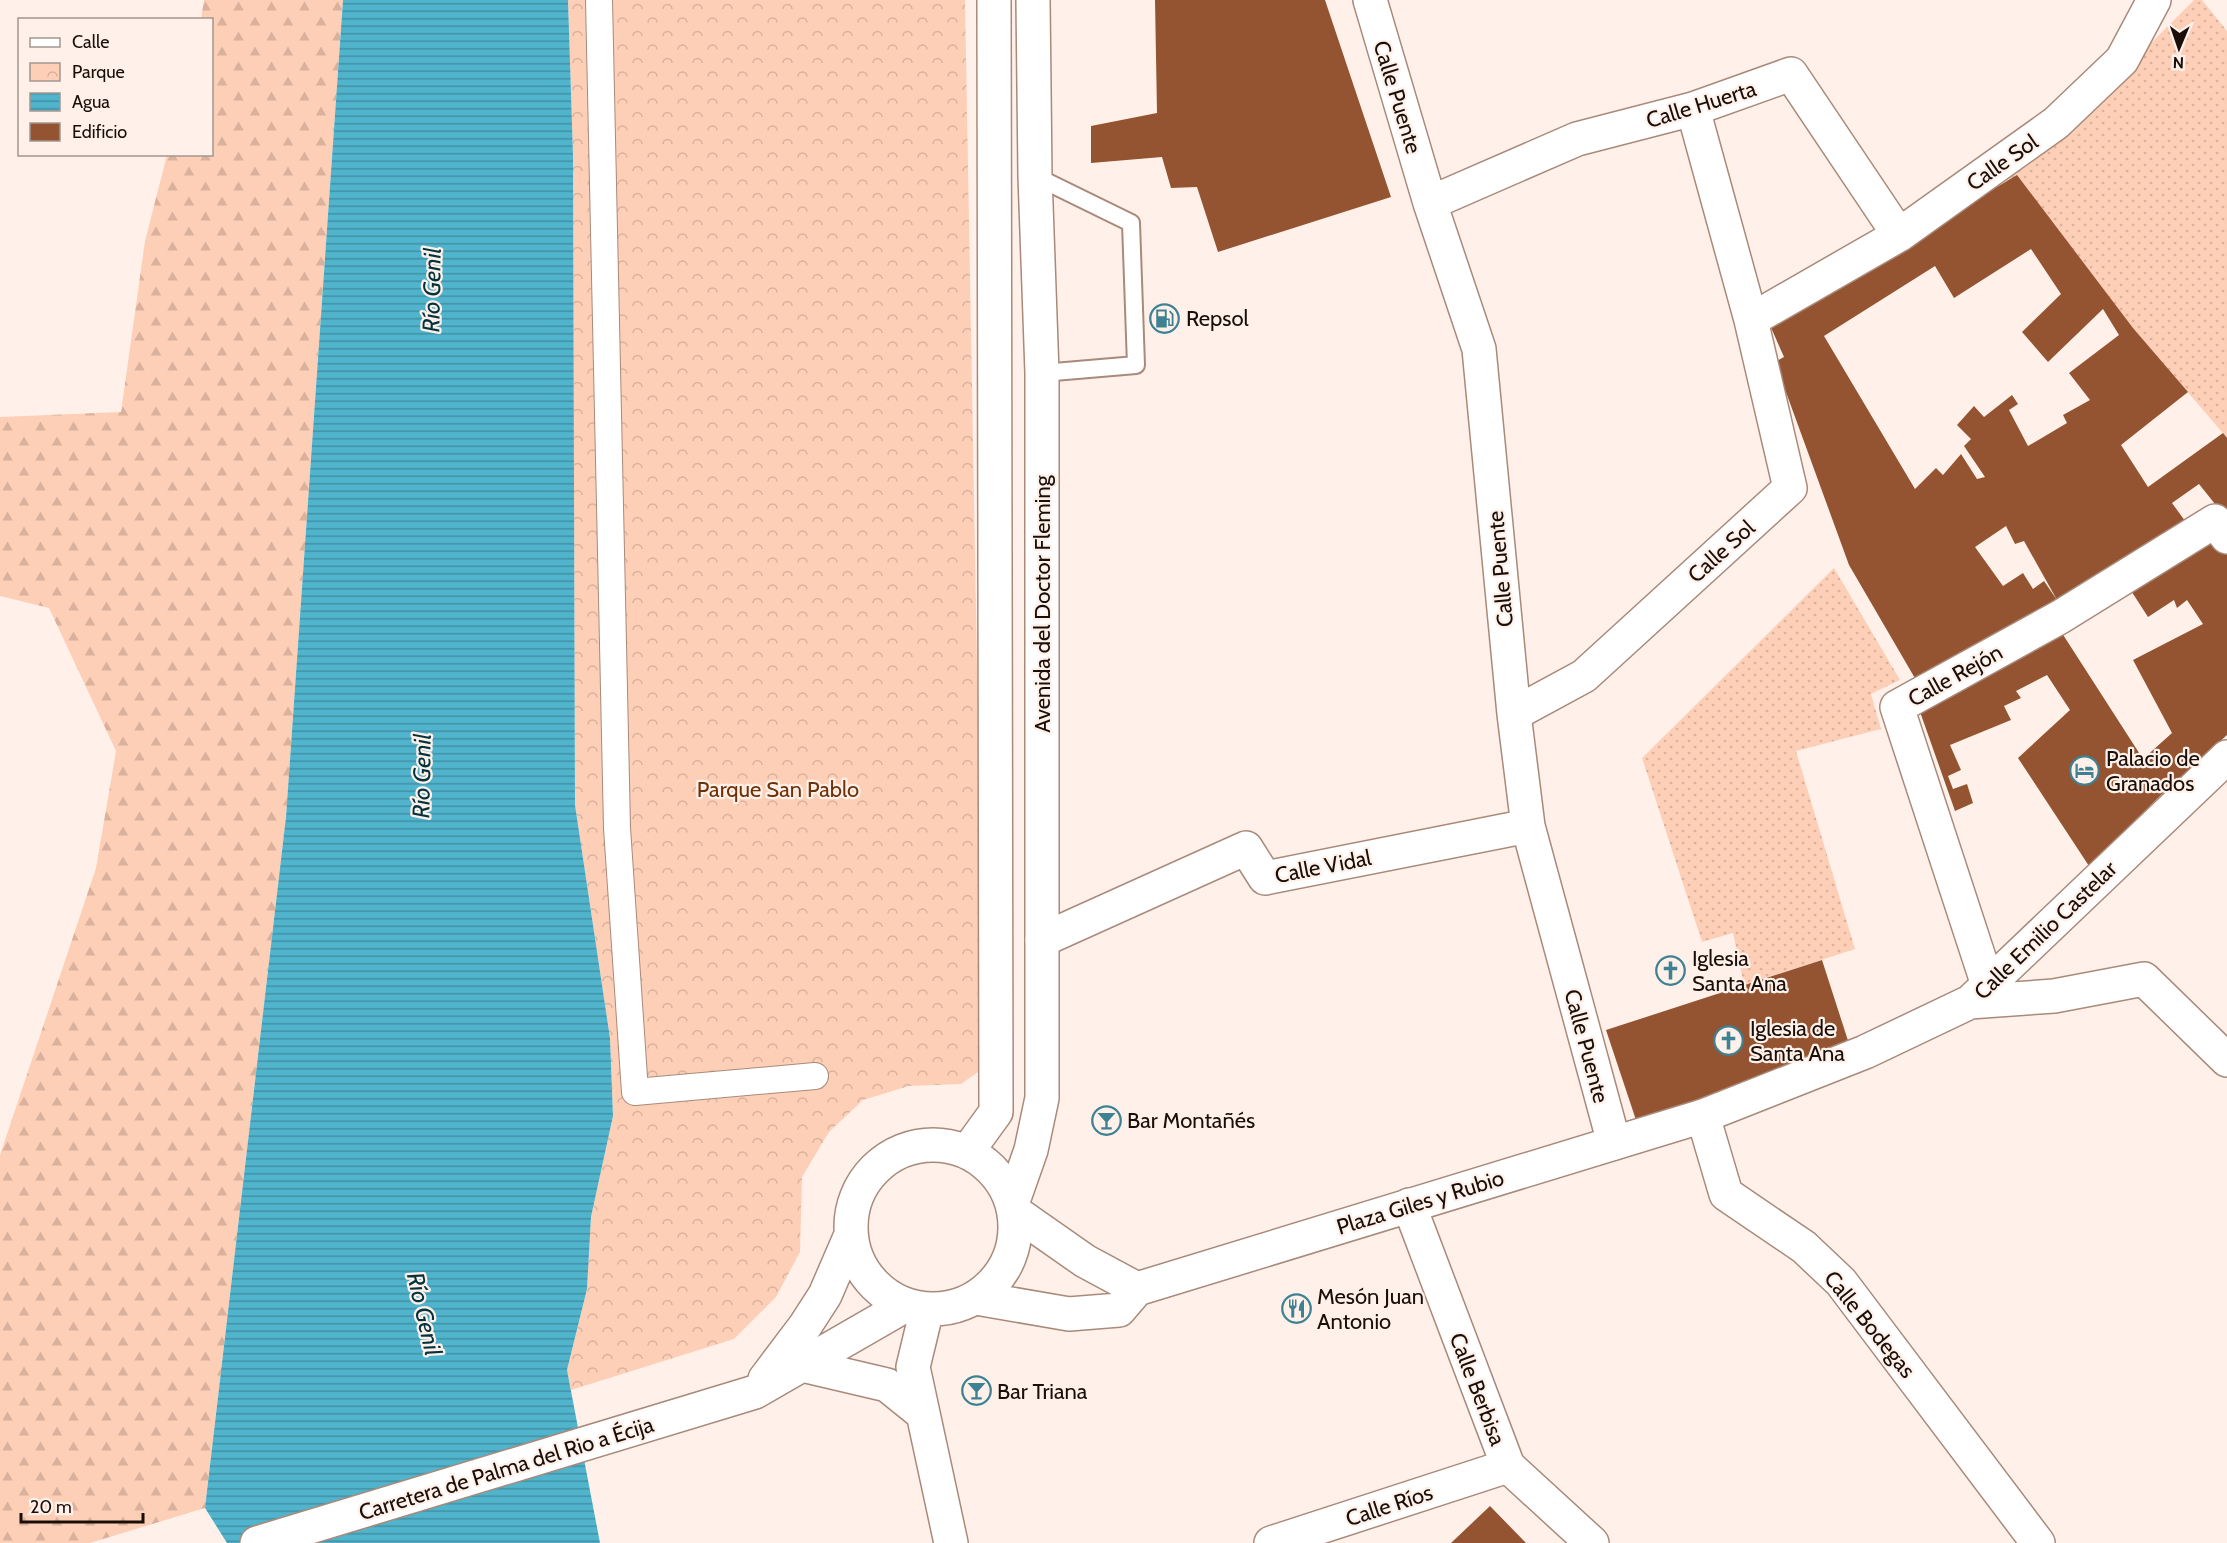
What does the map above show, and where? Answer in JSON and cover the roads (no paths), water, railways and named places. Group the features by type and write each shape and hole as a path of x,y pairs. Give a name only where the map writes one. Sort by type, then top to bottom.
{"street":[{"path":"599,0 617,828 635,1092 814,1076"},
{"name":"Avenida del Doctor Fleming","path":"967,1152 996,1112 994,0"},
{"name":"Avenida del Doctor Fleming","path":"1013,1208 1031,1150 1042,1098 1042,373 1035,176 1033,0"},
{"name":"Calle Puente","path":"1370,0 1430,203 1479,349 1514,714 1528,826 1614,1143"},
{"name":"Calle Sol","path":"1751,320 1899,236 2056,123 2122,60 2154,0"},
{"name":"Calle Huerta","path":"1430,203 1577,139 1693,109 1791,74 1899,236"},
{"name":"Calle Sol","path":"1514,714 1584,676 1790,488 1751,320 1693,109"},
{"name":"Calle Rejón","path":"1979,994 1897,707 2060,617 2215,521 2227,537"},
{"name":"Calle Emilio Castelar","path":"1703,1116 1865,1052 1979,994 2227,757"},
{"name":"Calle Vidal","path":"1042,940 1246,848 1265,878 1528,826"},
{"path":"1979,994 2054,996 2144,979 2227,1060"},
{"name":"Plaza Giles y Rubio","path":"976,1298 1069,1314 1119,1310 1137,1289 1703,1116"},
{"name":"Calle Bodegas","path":"1703,1116 1726,1194 1804,1247 1841,1282 2038,1543"},
{"path":"921,1145 945,1145 967,1152 987,1165 1002,1182 1013,1208 1015,1232 1009,1260 995,1281 976,1298 952,1308 916,1307 885,1295 868,1280 856,1260 850,1237 851,1210 861,1184 879,1164 899,1152 921,1145"},
{"name":"Calle Berbisa","path":"1409,1204 1508,1466 1592,1543"},
{"path":"1013,1208 1084,1261 1137,1289"},
{"path":"754,1392 820,1303 850,1237"},
{"path":"916,1307 912,1367 951,1543"},
{"name":"Carretera de Palma del Rio a Écija","path":"257,1543 754,1392 916,1307"},
{"path":"802,1365 887,1385 923,1414"},
{"name":"Calle Ríos","path":"1271,1543 1508,1466"}],"lane":[{"path":"1035,176 1131,223 1136,365 1042,373"}],"water":[{"name":"Río Genil","path":"343,0 568,0 573,155 575,805 610,1038 613,1116 591,1217 587,1289 567,1370 600,1543 227,1543 205,1508 286,817"}],"place":[{"name":"Repsol","path":"1165,318"},
{"name":"Palacio de Granados","path":"2085,771"},
{"name":"Iglesia Santa Ana","path":"1671,971"},
{"name":"Iglesia de Santa Ana","path":"1729,1041"},
{"name":"Bar Montañés","path":"1106,1120"},
{"name":"Mesón Juan Antonio","path":"1296,1309"},
{"name":"Bar Triana","path":"976,1391"}],"park label":[{"name":"Parque San Pablo","path":"778,789"}]}
